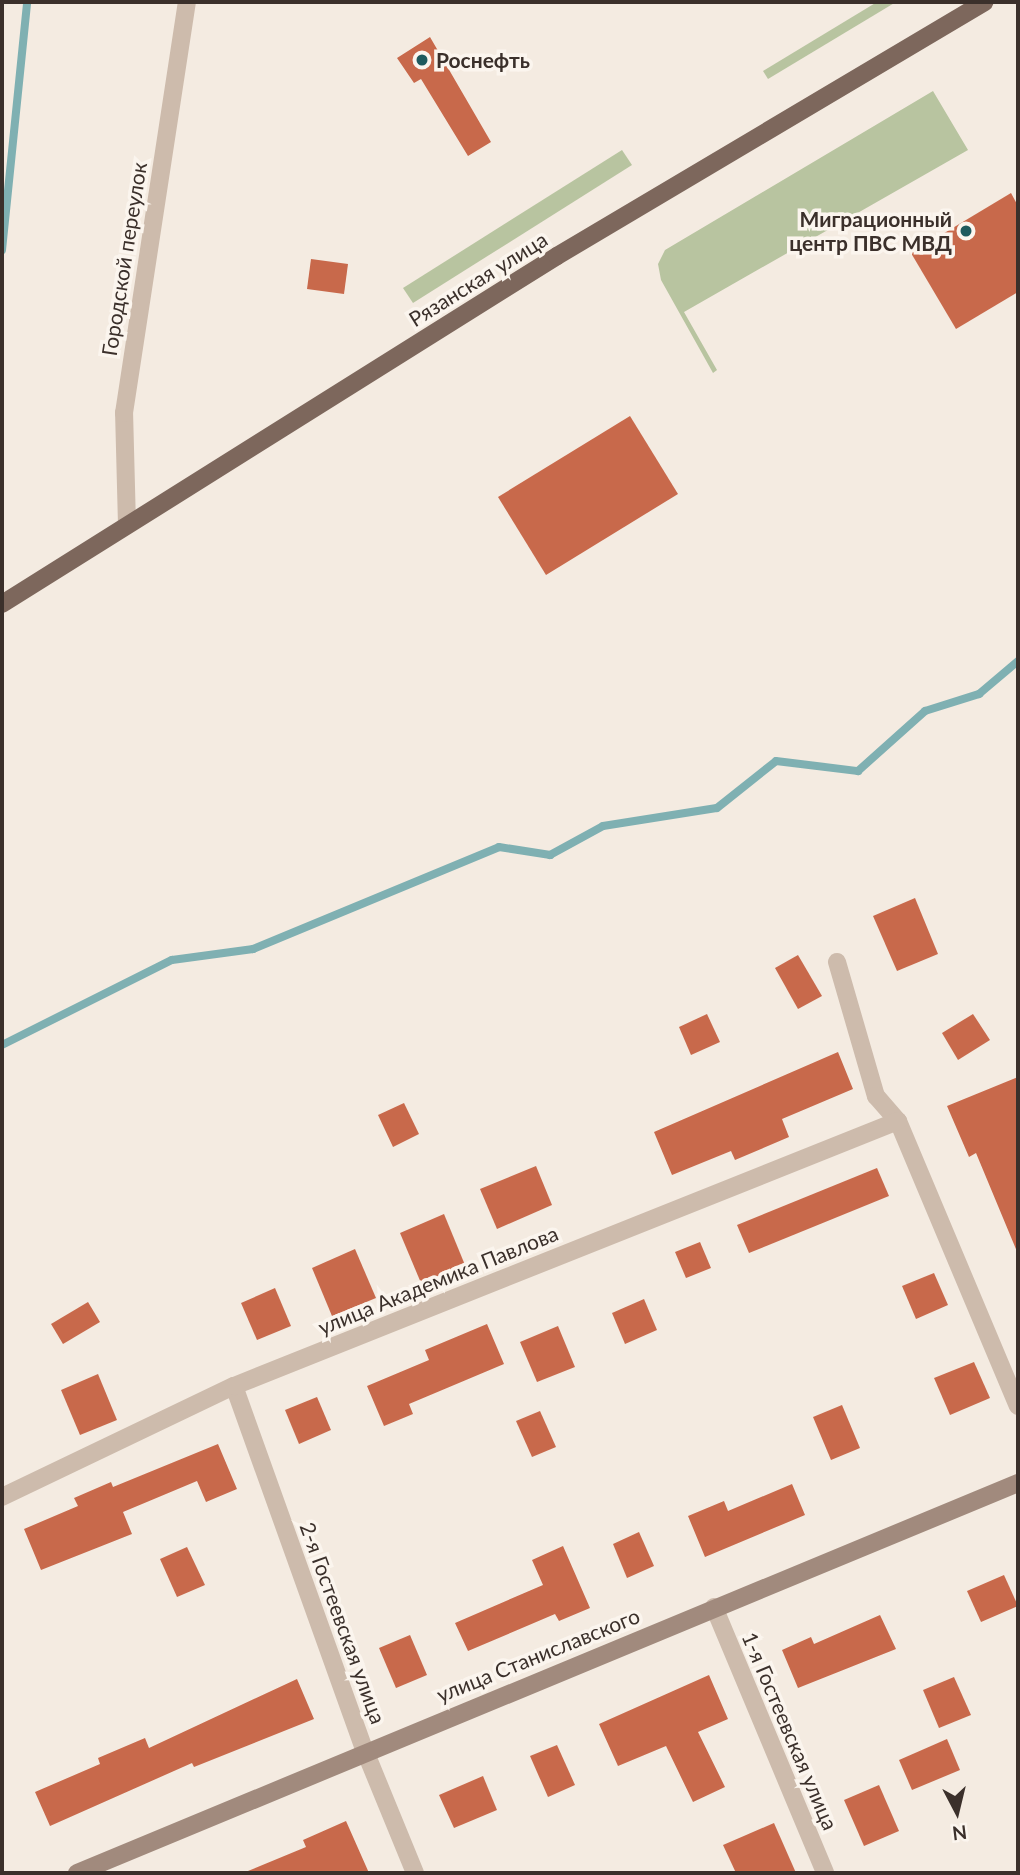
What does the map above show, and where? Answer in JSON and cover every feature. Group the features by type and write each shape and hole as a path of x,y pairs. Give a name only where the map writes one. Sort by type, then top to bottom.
{"main road":[{"name":"Рязанская улица","path":"2,604 557,256 984,2"}],"street":[{"name":"Городской переулок","path":"127,525 124,413 187,2"},
{"path":"837,962 876,1096 898,1121 1018,1406"},
{"name":"улица Академика Павлова","path":"2,1497 234,1386 898,1121"},
{"name":"2-я Гостеевская улица","path":"234,1386 365,1751 415,1873"},
{"name":"улица Станиславского","path":"77,1873 365,1751 1018,1483"},
{"name":"1-я Гостеевская улица","path":"714,1607 825,1873"}],"green space":[{"path":"877,2 896,2 768,79 763,71"},
{"path":"933,91 968,150 684,312 717,370 713,373 661,280 658,264 665,250"},
{"path":"622,150 632,165 413,303 403,288"}],"building":[{"path":"430,37 491,142 468,156 421,79 414,83 397,58"},
{"path":"1011,193 1018,206 1018,292 956,329 911,253"},
{"path":"311,259 348,264 344,294 307,289"},
{"path":"630,416 678,494 546,575 498,497"},
{"path":"915,898 938,954 897,971 873,916"},
{"path":"798,955 822,996 798,1009 775,968"},
{"path":"707,1014 720,1042 691,1055 679,1027"},
{"path":"973,1014 990,1040 958,1060 942,1033"},
{"path":"838,1052 853,1089 782,1119 789,1137 735,1160 731,1151 672,1175 654,1132"},
{"path":"1018,1077 1018,1254 976,1153 969,1157 947,1106"},
{"path":"404,1103 419,1134 393,1147 378,1115"},
{"path":"536,1166 552,1205 497,1229 480,1189"},
{"path":"877,1168 889,1196 749,1253 737,1225"},
{"path":"444,1214 465,1265 421,1283 400,1233"},
{"path":"700,1242 711,1268 686,1278 675,1252"},
{"path":"355,1249 376,1298 332,1316 312,1268"},
{"path":"934,1273 948,1305 916,1319 902,1286"},
{"path":"275,1288 291,1326 257,1340 241,1303"},
{"path":"644,1299 657,1330 625,1344 612,1313"},
{"path":"88,1302 100,1322 63,1344 51,1324"},
{"path":"487,1324 504,1364 409,1404 413,1414 384,1426 367,1386 429,1360 425,1350"},
{"path":"558,1326 575,1367 537,1382 520,1342"},
{"path":"974,1362 990,1398 950,1415 934,1378"},
{"path":"98,1374 117,1420 80,1435 61,1390"},
{"path":"317,1397 331,1430 299,1444 285,1410"},
{"path":"842,1405 860,1448 831,1460 813,1417"},
{"path":"540,1411 556,1447 532,1457 516,1421"},
{"path":"218,1444 237,1489 206,1502 197,1481 123,1512 132,1534 41,1570 24,1529 78,1506 74,1498 111,1482 113,1487"},
{"path":"792,1484 805,1515 705,1557 688,1516 724,1501 728,1511"},
{"path":"639,1532 654,1566 627,1578 613,1544"},
{"path":"563,1546 590,1608 559,1621 555,1614 468,1651 455,1623 543,1585 532,1560"},
{"path":"187,1547 205,1585 177,1597 160,1559"},
{"path":"1004,1575 1018,1606 981,1622 967,1591"},
{"path":"880,1615 896,1649 798,1688 782,1650 811,1637 814,1644"},
{"path":"410,1635 427,1675 396,1688 379,1648"},
{"path":"709,1675 728,1719 698,1732 725,1787 693,1802 666,1746 618,1766 599,1724"},
{"path":"954,1677 971,1715 939,1728 923,1690"},
{"path":"297,1679 314,1719 194,1767 192,1763 50,1826 35,1792 100,1764 98,1758 145,1738 149,1748"},
{"path":"947,1739 960,1770 912,1790 899,1760"},
{"path":"557,1745 575,1785 548,1797 530,1756"},
{"path":"483,1776 497,1810 454,1828 439,1795"},
{"path":"879,1785 899,1831 864,1846 844,1800"},
{"path":"346,1821 369,1873 243,1873 306,1847 303,1840"},
{"path":"774,1823 796,1873 736,1873 723,1845"}],"waterway":[{"path":"2,250 27,2"},
{"path":"2,1045 172,960 253,949 499,847 550,855 603,826 717,808 776,761 858,771 925,711 979,694 1018,661"}],"place":[{"name":"Роснефть","path":"422,60"},
{"name":"Миграционный центр ПВС МВД","path":"966,231"}]}
